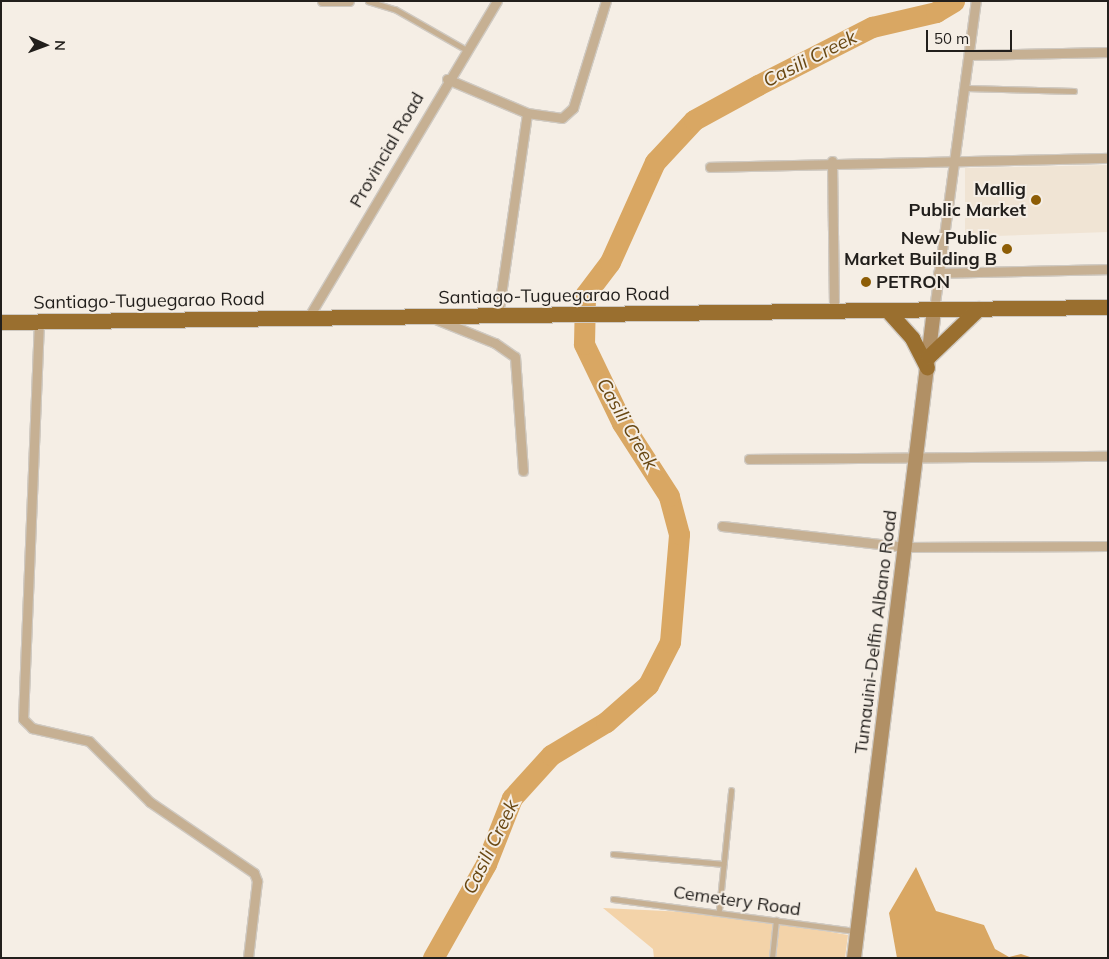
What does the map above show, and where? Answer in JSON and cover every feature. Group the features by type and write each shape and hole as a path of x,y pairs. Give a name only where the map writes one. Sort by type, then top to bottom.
{"highway":[{"name":"Santiago-Tuguegarao Road","path":"1,322 1108,307"},
{"path":"887,310 912,338 928,362 978,309"}],"main road":[{"name":"Tumauini-Delfin Albano Road","path":"854,958 934,310"}],"street":[{"path":"322,1 349,1"},
{"name":"Provincial Road","path":"308,318 447,79 497,1"},
{"path":"447,79 526,112 556,119 573,108 606,1"},
{"path":"934,310 952,161 967,88 976,1"},
{"path":"970,56 1108,52"},
{"path":"498,315 526,112"},
{"path":"710,167 832,162 1108,158"},
{"path":"832,162 834,311"},
{"path":"938,273 1108,269"},
{"path":"431,317 495,343 515,357 523,471"},
{"path":"40,321 23,719 32,728 89,741 150,802 254,873 257,881 248,958"},
{"path":"749,459 916,460 1108,456"},
{"path":"722,526 906,547 1108,546"}],"lane":[{"path":"368,1 395,9 465,50"},
{"path":"967,88 1074,91"},
{"path":"718,910 731,791"},
{"path":"613,854 724,864"},
{"name":"Cemetery Road","path":"613,899 718,910 857,931"},
{"path":"772,958 776,920"}],"shaded area":[{"name":"Mallig Public Market","path":"1108,165 1108,232 965,237 965,168"},
{"path":"916,867 936,911 984,925 995,949 1009,957 1021,954 1033,958 897,958 889,913"},
{"path":"603,908 728,914 848,935 845,958 654,958 653,949"}],"waterway":[{"name":"Casili Creek","path":"433,958 486,864 512,798 551,755 606,722 648,685 670,642 679,534 669,496 622,423 584,344 585,295 610,262 655,162 694,120 758,85 872,27 936,12 954,1"}],"place":[{"name":"Mallig Public Market","path":"1036,200"},
{"name":"New Public Market Building B","path":"1007,249"},
{"name":"PETRON","path":"866,282"}]}
